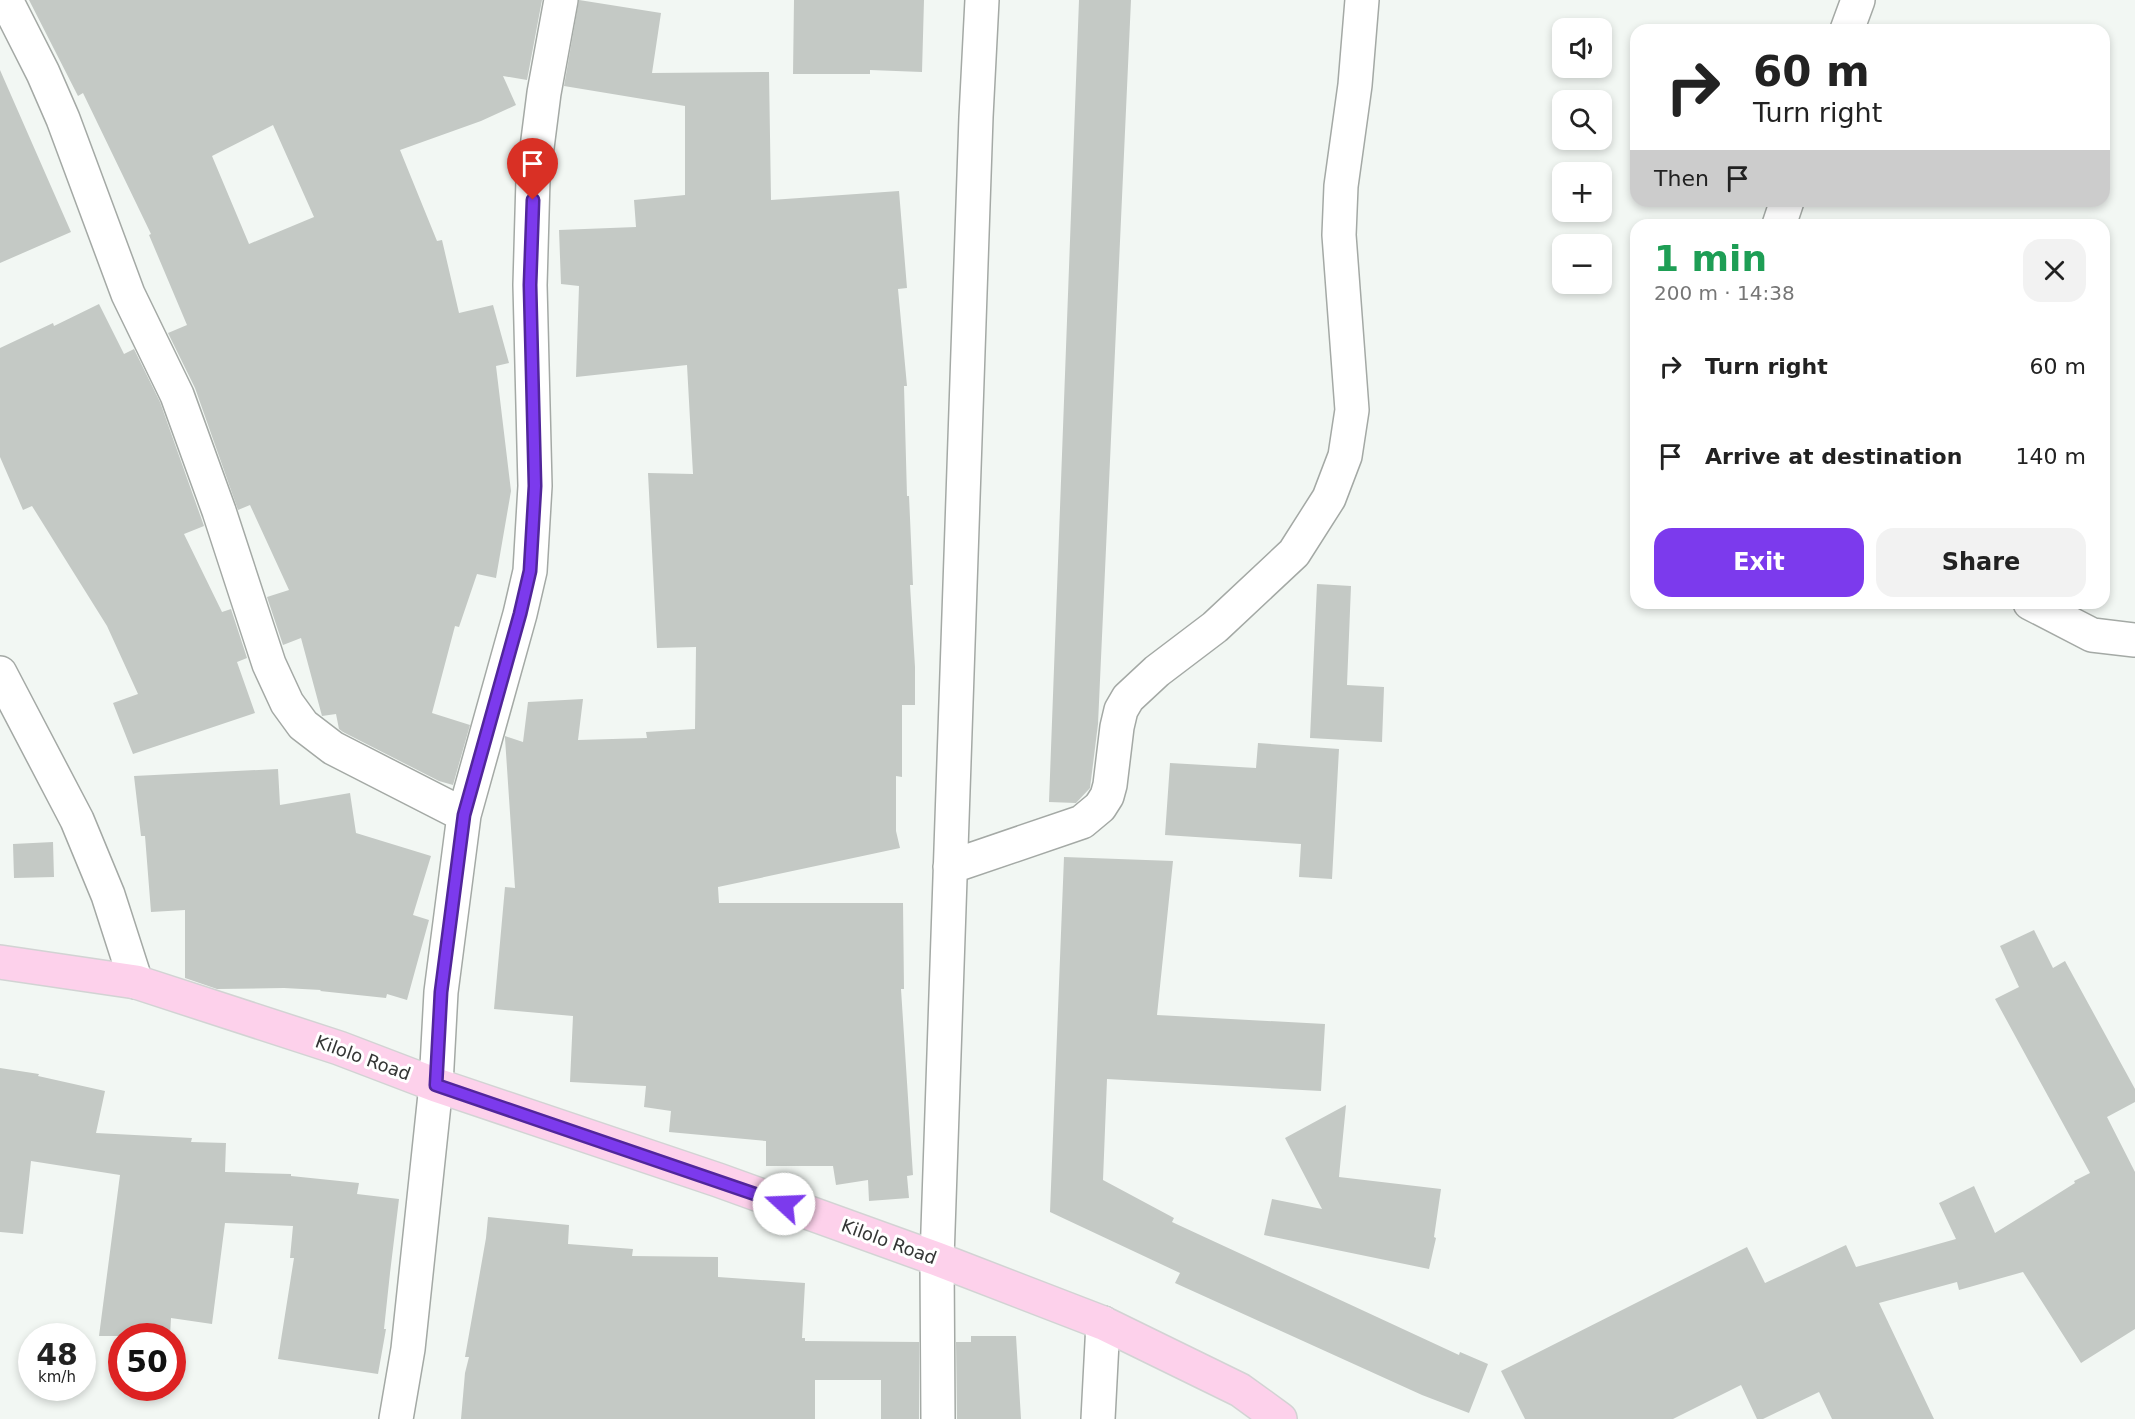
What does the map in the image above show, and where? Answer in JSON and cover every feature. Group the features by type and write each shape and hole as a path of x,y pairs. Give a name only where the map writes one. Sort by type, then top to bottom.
{"main road":[{"name":"Kilolo Road","path":"0,962 136,982 339,1048 436,1085 718,1180 937,1259 1102,1323 1240,1390 1280,1419"}],"street":[{"path":"6,0 43,73 63,119 128,294 177,395 219,511 269,664 287,704 303,725 333,748 464,815"},
{"path":"396,1419 408,1349 436,1085 441,992 464,815 530,571 535,486 530,285 534,179 544,93 561,0"},
{"path":"938,1419 937,1259 976,117 982,0"},
{"path":"950,867 1082,822 1100,807 1107,796 1110,785 1117,727 1121,710 1128,698 1157,671 1215,627 1294,553 1329,498 1345,456 1352,410 1339,235 1341,186 1355,85 1362,0"},
{"path":"1849,24 1858,0"},
{"path":"2042,609 2092,635 2135,639"},
{"path":"0,673 77,820 108,895 136,982"},
{"path":"1098,1419 1102,1323"}],"building":[{"path":"29,0 542,0 527,80 503,76 516,105 481,121 400,150 437,241 442,240 459,313 493,305 509,363 496,366 511,491 496,578 477,574 459,627 455,626 432,713 470,725 453,785 439,781 343,732 339,729 336,714 322,716 301,638 283,645 267,597 289,590 250,505 238,510 195,388 168,333 187,325 149,235 151,234 83,93 78,96","holes":["273,125 314,217 249,244 212,156"]},
{"path":"579,0 661,13 652,73 769,72 771,200 899,191 907,288 898,289 907,386 904,386 907,496 909,496 913,585 910,585 915,667 915,705 902,705 902,777 896,776 896,831 900,848 718,887 719,903 903,903 904,989 901,989 913,1175 907,1176 909,1198 869,1201 868,1180 836,1185 833,1166 766,1166 766,1141 669,1132 671,1111 644,1107 646,1086 570,1082 573,1016 494,1009 505,887 515,888 505,736 523,742 528,702 583,699 578,740 647,738 646,732 695,729 696,647 657,648 648,473 693,474 687,365 576,377 579,286 561,284 559,230 636,227 634,200 685,195 685,106 564,86"},
{"path":"794,0 924,0 922,72 870,70 870,74 793,74"},
{"path":"1079,0 1131,0 1098,724 1090,788 1076,803 1049,802"},
{"path":"0,70 71,232 0,263"},
{"path":"99,304 124,354 134,349 160,402 204,526 184,534 222,612 231,609 247,658 237,662 255,713 133,754 113,703 138,694 107,626 32,506 23,510 0,457 0,348 53,323 54,326"},
{"path":"1317,584 1351,586 1347,685 1384,687 1382,742 1310,738"},
{"path":"1258,743 1339,749 1332,879 1299,877 1301,844 1165,835 1170,763 1256,768"},
{"path":"278,769 280,805 350,793 356,833 431,856 413,915 429,920 407,1000 387,994 386,998 321,990 217,989 185,978 185,910 151,912 145,836 141,836 134,776"},
{"path":"53,842 54,877 14,878 13,844"},
{"path":"1064,857 1173,861 1157,1015 1325,1024 1321,1091 1107,1079 1103,1180 1174,1218 1172,1222 1459,1355 1460,1352 1488,1364 1469,1413 1422,1395 1175,1283 1180,1273 1050,1212"},
{"path":"2034,930 2053,968 2065,961 2135,1089 2135,1102 2107,1117 2135,1172 2135,1329 2081,1363 2023,1272 1959,1290 1957,1282 1879,1303 1934,1419 1832,1419 1819,1392 1763,1419 1757,1419 1741,1385 1673,1419 1525,1419 1501,1371 1747,1247 1765,1283 1846,1245 1856,1267 1956,1239 1939,1203 1974,1186 1995,1233 2090,1173 1995,999 2019,987 2000,946"},
{"path":"0,1068 39,1074 38,1076 105,1091 96,1133 192,1138 191,1142 226,1143 225,1172 291,1174 291,1176 359,1183 357,1194 399,1199 384,1329 386,1329 378,1374 278,1359 294,1258 290,1258 293,1226 225,1223 212,1324 171,1318 171,1323 108,1323 108,1336 99,1336 120,1175 31,1161 23,1234 0,1232"},
{"path":"1346,1105 1339,1177 1441,1189 1434,1237 1436,1238 1429,1269 1264,1235 1272,1199 1322,1209 1285,1138"},
{"path":"488,1217 569,1225 568,1244 633,1249 632,1256 718,1257 718,1277 805,1283 802,1338 805,1338 805,1341 919,1342 919,1419 881,1419 881,1380 815,1380 815,1419 461,1419 465,1373 469,1357 465,1357"},
{"path":"971,1336 1016,1336 1021,1419 957,1419 956,1342 971,1342"}],"route":[{"path":"533,200 530,285 535,486 530,571 464,815 441,992 436,1085 784,1204"}]}
